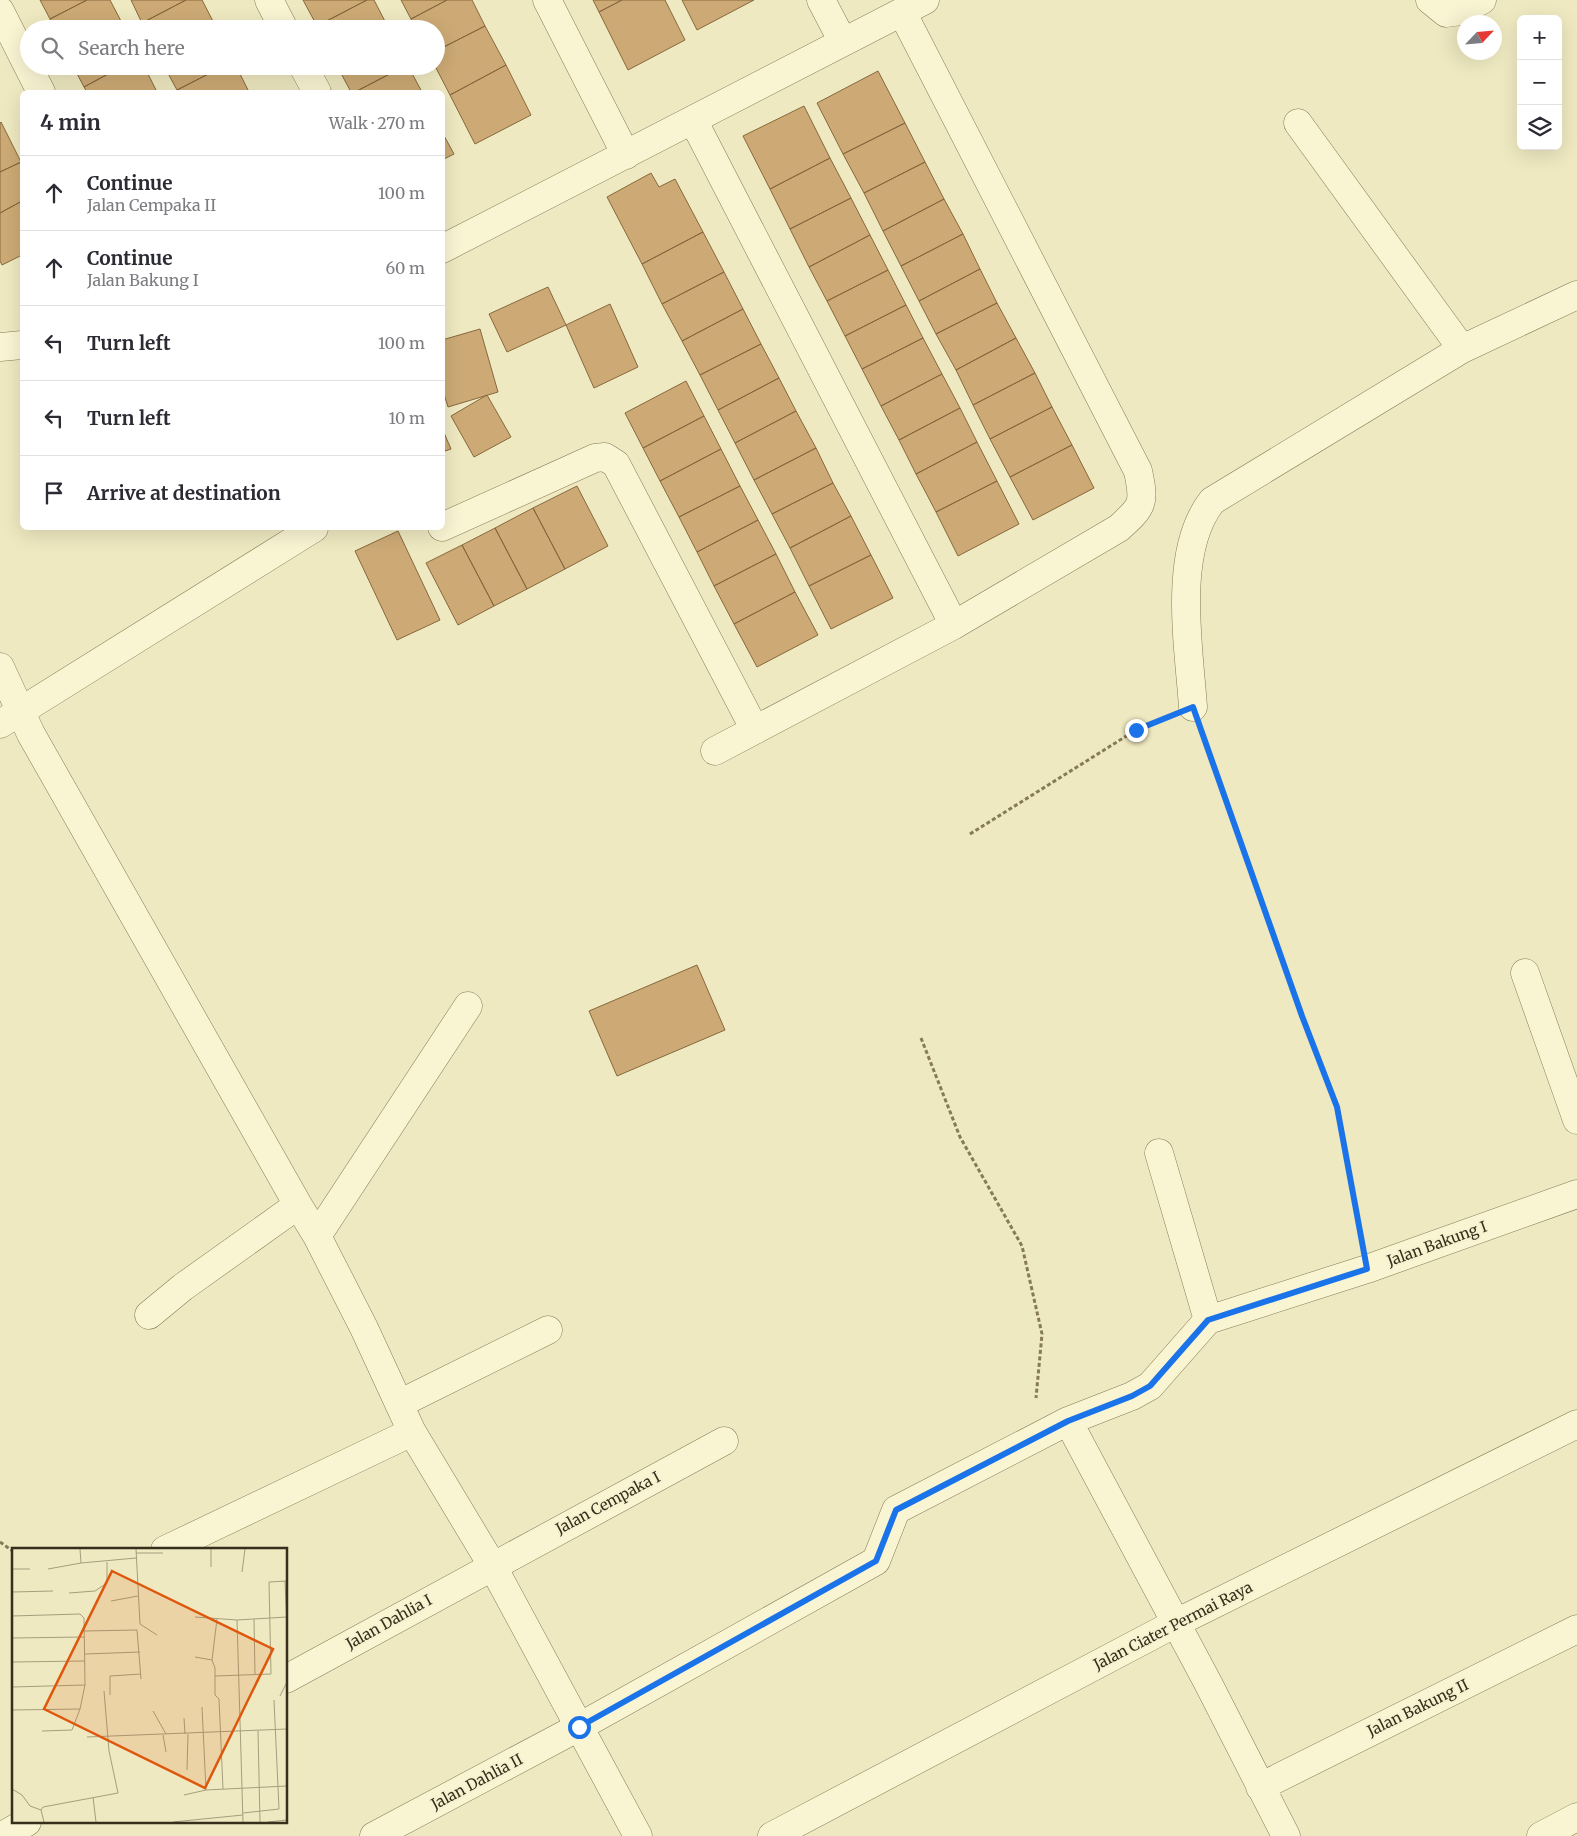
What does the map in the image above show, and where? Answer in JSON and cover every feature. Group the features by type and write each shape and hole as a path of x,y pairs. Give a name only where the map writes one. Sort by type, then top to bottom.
{"street":[{"path":"269,0 279,20"},
{"path":"547,0 626,154"},
{"path":"821,0 843,42"},
{"path":"1430,0 1446,13 1460,11 1482,0"},
{"path":"445,247 913,6 1138,471 1144,495 1137,512 1119,528 954,625 715,751"},
{"path":"0,11 20,51"},
{"path":"32,75 40,90"},
{"path":"308,75 316,90"},
{"path":"693,120 954,625"},
{"path":"1298,122 1462,349"},
{"path":"1193,707 1185,590 1196,530 1201,515 1212,502 1462,349 1577,295"},
{"path":"0,347 20,345"},
{"path":"445,526 595,458 605,457 616,464 755,730"},
{"path":"11,718 311,530"},
{"path":"0,667 11,718 31,734 317,1236 412,1432 492,1566 638,1836"},
{"path":"1525,973 1577,1120"},
{"path":"317,1236 468,1006"},
{"path":"1159,1153 1208,1320 1150,1386 1132,1396 1068,1421 1176,1623 1286,1836"},
{"name":"Jalan Bakung I","path":"1208,1320 1367,1269 1577,1194"},
{"path":"149,1315 183,1287 298,1205"},
{"path":"399,1404 548,1330"},
{"name":"Jalan Dahlia II","path":"374,1836 579,1727 876,1561 896,1510 1068,1421"},
{"name":"Jalan Ciater Permai Raya","path":"772,1836 1176,1623 1577,1424"},
{"path":"169,1548 412,1432"},
{"name":"Jalan Cempaka I","path":"492,1566 724,1440"},
{"name":"Jalan Dahlia I","path":"288,1678 492,1566"},
{"name":"Jalan Bakung II","path":"1260,1787 1577,1629"},
{"path":"1541,1836 1577,1817"},
{"path":"2,1836 23,1824"}],"path":[{"path":"970,834 1136,730 1193,707 1302,1016 1337,1107 1367,1269"},
{"path":"921,1038 960,1137 1022,1246 1042,1334 1032,1441"},
{"path":"0,1542 12,1551"}],"building":[{"path":"40,0 87,0 50,19"},
{"path":"87,0 110,0 120,20 50,20"},
{"path":"131,0 186,0 148,20 141,20"},
{"path":"186,0 202,0 212,20 148,20"},
{"path":"303,0 367,0 329,20 314,20"},
{"path":"367,0 374,0 384,20 329,20"},
{"path":"401,0 447,0 411,19"},
{"path":"447,0 472,0 485,26 445,46 445,20 411,19"},
{"path":"593,0 622,0 599,12"},
{"path":"622,0 665,0 685,40 628,70 599,12"},
{"path":"682,0 754,0 697,30"},
{"path":"485,26 506,65 450,95 440,75 445,75 445,46"},
{"path":"506,65 531,115 475,144 450,95"},
{"path":"878,71 905,123 843,154 817,103"},
{"path":"78,75 106,75 84,87"},
{"path":"106,75 148,75 156,90 86,90 84,87"},
{"path":"169,75 206,75 177,90"},
{"path":"206,75 240,75 248,90 177,90"},
{"path":"342,75 388,75 359,90 350,90"},
{"path":"388,75 413,75 421,90 359,90"},
{"path":"804,106 830,158 770,189 743,136"},
{"path":"0,123 20,162 0,172"},
{"path":"905,123 925,162 864,193 843,154"},
{"path":"445,138 454,154 445,158"},
{"path":"830,158 851,198 790,229 770,189"},
{"path":"20,162 20,202 0,213 0,172"},
{"path":"925,162 944,199 883,231 864,193"},
{"path":"651,173 659,187 675,179 703,232 642,264 607,197"},
{"path":"851,198 870,235 809,267 790,229"},
{"path":"944,199 963,234 901,266 883,231"},
{"path":"20,202 20,256 2,265 0,261 0,213"},
{"path":"703,232 724,272 662,304 642,264"},
{"path":"963,234 980,269 919,301 901,266"},
{"path":"870,235 888,270 827,301 809,267"},
{"path":"980,269 997,303 936,334 919,301"},
{"path":"888,270 906,305 845,336 827,301"},
{"path":"724,272 743,309 682,341 662,304"},
{"path":"548,287 566,325 507,352 489,314"},
{"path":"997,303 1016,338 956,370 936,334"},
{"path":"610,304 638,367 594,388 566,325"},
{"path":"906,305 923,338 862,369 845,336"},
{"path":"743,309 761,344 700,375 682,341"},
{"path":"480,329 498,392 448,407 445,398 445,339"},
{"path":"923,338 942,374 881,406 862,369"},
{"path":"1016,338 1035,373 973,405 956,370"},
{"path":"761,344 779,378 718,410 700,375"},
{"path":"1035,373 1052,407 990,439 973,405"},
{"path":"942,374 960,408 899,440 881,406"},
{"path":"779,378 796,411 735,443 718,410"},
{"path":"686,381 704,416 643,448 625,413"},
{"path":"487,395 511,437 474,457 451,416"},
{"path":"1052,407 1072,445 1010,477 990,439"},
{"path":"960,408 977,442 916,474 899,440"},
{"path":"796,411 816,448 754,480 735,443"},
{"path":"704,416 721,449 660,481 643,448"},
{"path":"445,435 451,449 445,451"},
{"path":"977,442 997,481 936,512 916,474"},
{"path":"1072,445 1094,488 1033,520 1010,477"},
{"path":"816,448 833,483 772,514 754,480"},
{"path":"721,449 740,486 679,517 660,481"},
{"path":"997,481 1019,524 958,556 936,512"},
{"path":"833,483 851,516 790,548 772,514"},
{"path":"577,486 608,546 565,569 533,508"},
{"path":"740,486 758,520 697,552 679,517"},
{"path":"533,508 565,569 527,589 495,528"},
{"path":"851,516 871,555 809,586 790,548"},
{"path":"758,520 776,554 714,586 697,552"},
{"path":"495,528 527,589 494,606 462,545"},
{"path":"398,531 440,620 397,640 355,551"},
{"path":"462,545 494,606 458,625 426,563"},
{"path":"776,554 795,592 734,624 714,586"},
{"path":"871,555 893,598 831,629 809,586"},
{"path":"795,592 818,635 757,667 734,624"},
{"path":"697,965 725,1030 617,1076 589,1011"}],"route":[{"path":"579,1727 876,1561 896,1510 1068,1421 1132,1396 1150,1386 1208,1320 1367,1269 1337,1107 1302,1016 1193,707 1136,730"}]}
